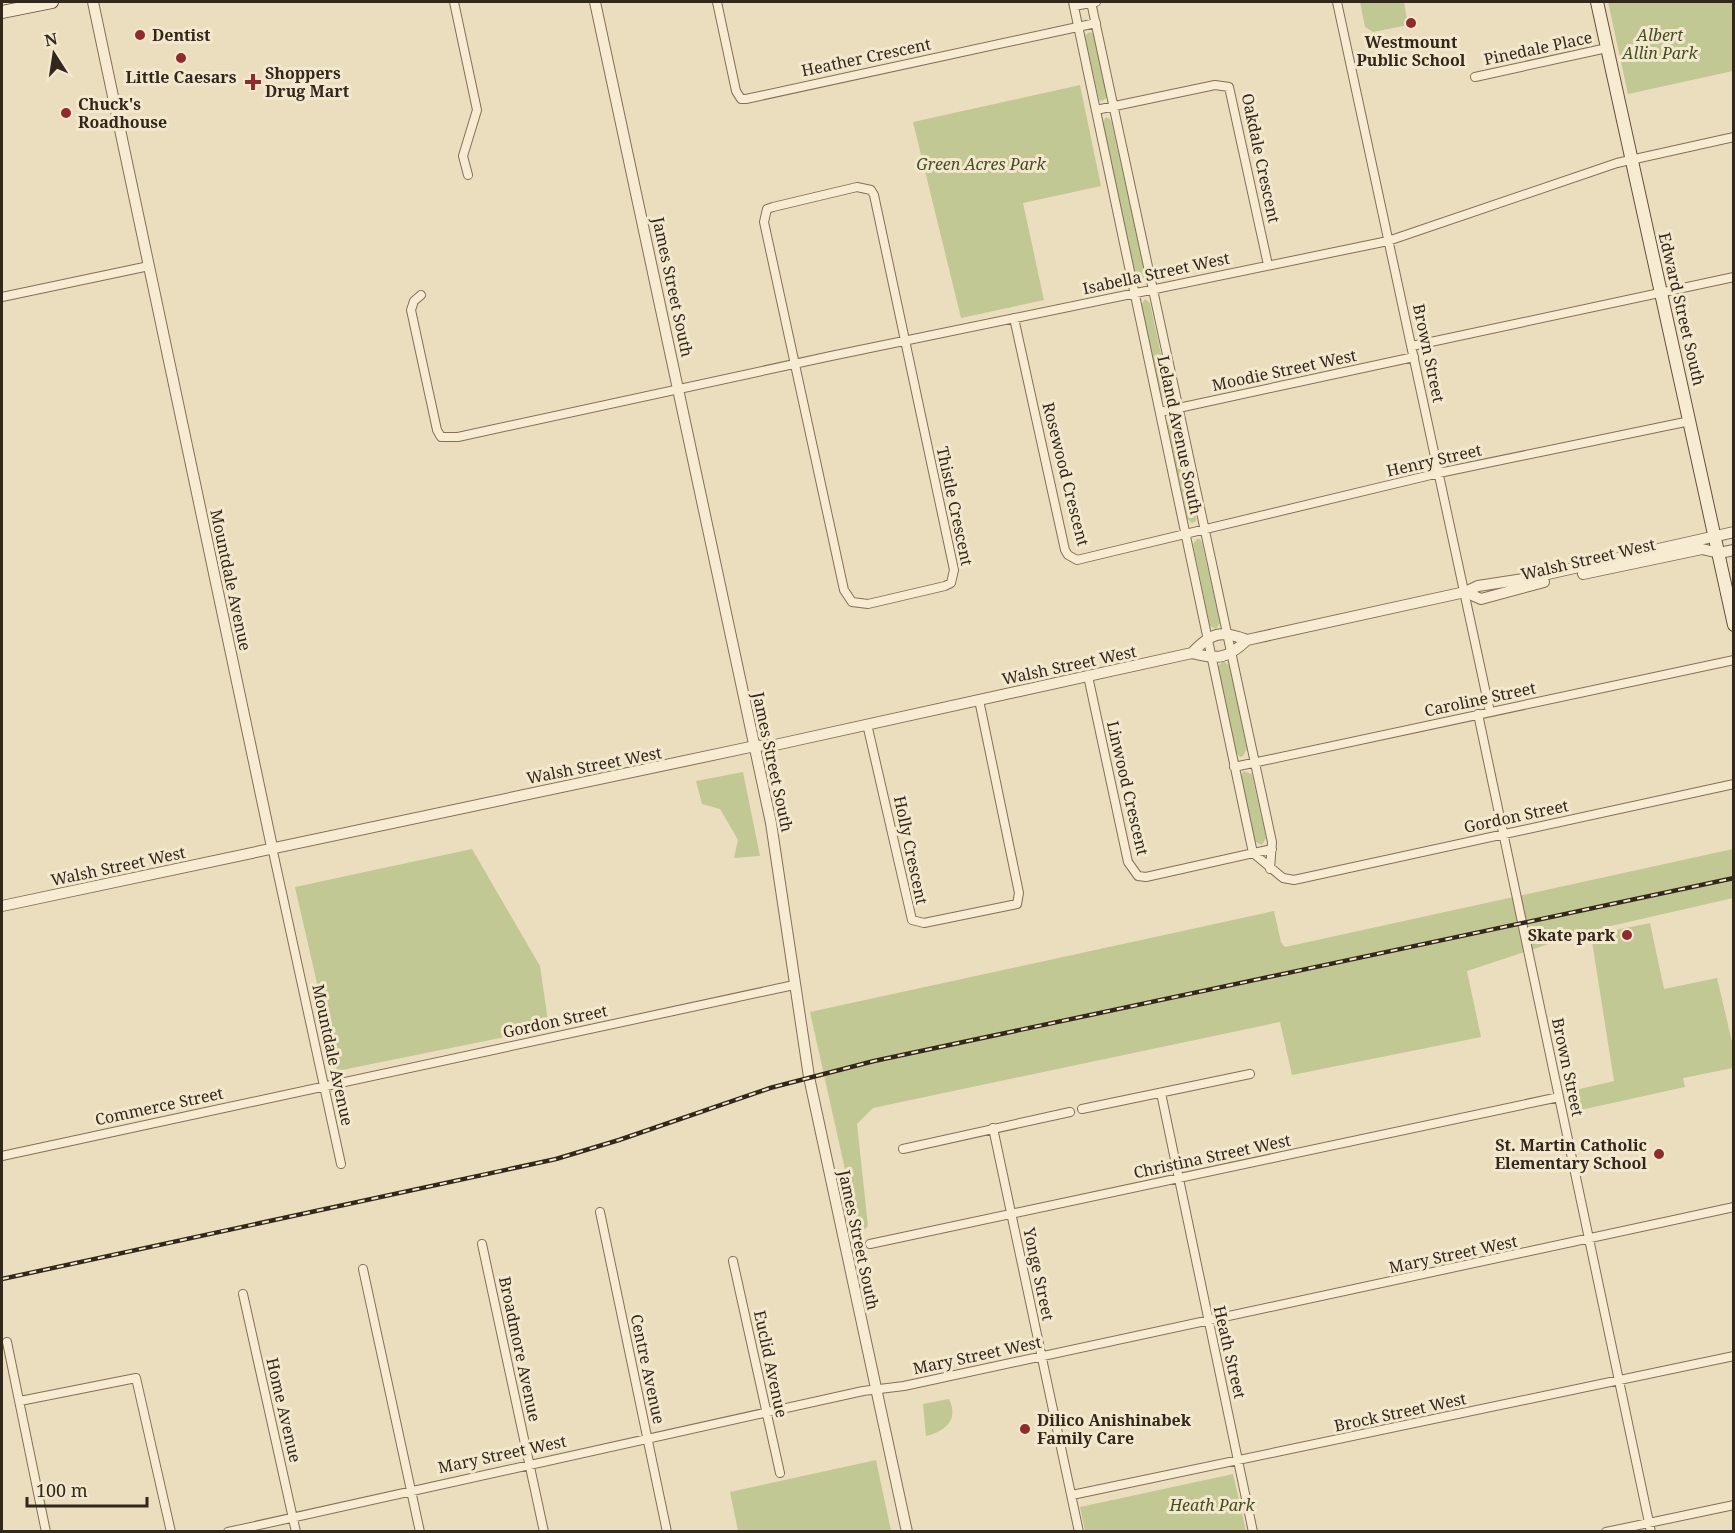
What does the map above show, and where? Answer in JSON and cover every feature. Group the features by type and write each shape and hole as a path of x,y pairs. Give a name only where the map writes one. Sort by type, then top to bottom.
{"main road":[{"path":"2,12 52,2"},
{"name":"Edward Street South","path":"1597,2 1734,625"}],"street":[{"name":"Mountdale Avenue","path":"93,2 341,1164"},
{"path":"454,2 477,110 464,156 468,175"},
{"name":"James Street South","path":"595,2 755,746 778,862 794,985 811,1085 907,1532"},
{"name":"Heather Crescent","path":"717,2 736,91 741,99 1096,22"},
{"path":"1073,4 1093,2"},
{"name":"Leland Avenue South","path":"1093,2 1152,289 1272,842 1270,869"},
{"name":"Brown Street","path":"1337,2 1490,712"},
{"name":"Leland Avenue South","path":"1073,4 1253,853"},
{"name":"Pinedale Place","path":"1475,77 1607,48"},
{"name":"Oakdale Crescent","path":"1096,110 1222,84 1229,87 1268,265"},
{"name":"Isabella Street West","path":"421,295 414,301 411,310 437,430 441,437 458,437 1134,292 1388,241 1631,159 1734,137"},
{"path":"794,364 765,215 773,207 857,188 866,188 874,195 905,341"},
{"path":"2,297 148,266"},
{"path":"1412,346 1734,277"},
{"name":"Rosewood Crescent","path":"1014,318 1068,555 1077,560 1186,536"},
{"name":"Thistle Crescent","path":"794,364 844,590 852,602 868,604 945,586 954,578 905,341"},
{"name":"Moodie Street West","path":"1160,412 1414,357"},
{"name":"Henry Street","path":"1186,536 1203,528 1439,473 1690,422"},
{"name":"Walsh Street West","path":"1247,640 1465,591 1478,586 1530,578 1716,538 1734,532"},
{"name":"Walsh Street West","path":"1465,591 1481,599 1531,585 1702,549 1719,553 1734,550"},
{"path":"1192,653 1207,637 1227,633 1247,640 1232,654"},
{"name":"Walsh Street West","path":"2,906 755,746 775,745 1192,653 1212,658 1232,654"},
{"name":"Caroline Street","path":"1234,767 1734,660"},
{"name":"Linwood Crescent","path":"1088,676 1128,862 1138,876 1146,877 1272,849"},
{"name":"Holly Crescent","path":"867,724 912,920 924,923 1017,904 1019,893 979,700"},
{"name":"Brown Street","path":"1478,714 1650,1527"},
{"name":"Gordon Street","path":"1270,869 1288,880 1305,878 1734,784"},
{"path":"1253,853 1270,869"},
{"name":"Gordon Street","path":"323,1085 794,985"},
{"path":"1082,1109 1250,1074"},
{"name":"Commerce Street","path":"2,1156 323,1085"},
{"name":"Heath Street","path":"1161,1093 1207,1321 1254,1532"},
{"name":"Christina Street West","path":"870,1244 1559,1096"},
{"path":"903,1149 1070,1112"},
{"name":"Yonge Street","path":"993,1128 1079,1532"},
{"name":"Mary Street West","path":"228,1532 411,1489 876,1388 904,1386 1734,1207"},
{"name":"Centre Avenue","path":"600,1212 668,1532"},
{"name":"Broadmore Avenue","path":"482,1244 544,1532"},
{"name":"Euclid Avenue","path":"733,1262 780,1473"},
{"path":"363,1269 420,1532"},
{"name":"Home Avenue","path":"243,1294 296,1532"},
{"path":"7,1342 46,1532"},
{"name":"Brock Street West","path":"1072,1496 1734,1356"},
{"path":"20,1401 136,1378 171,1532"},
{"path":"1606,1532 1650,1527 1734,1505"}],"green space":[{"path":"1360,2 1404,2 1408,25 1373,32 1365,27"},
{"name":"Albert Allin Park","path":"1608,2 1733,2 1733,71 1628,94"},
{"path":"1090,32 1094,34 1108,97 1102,101 1099,100 1086,41 1085,35"},
{"name":"Green Acres Park","path":"1080,85 1101,186 1023,203 1044,300 961,318 913,122"},
{"path":"1106,117 1111,120 1146,276 1142,282 1137,282 1134,278 1103,122"},
{"path":"1145,299 1150,303 1170,396 1167,402 1161,398 1141,305"},
{"path":"1170,418 1175,421 1196,516 1196,521 1192,523 1187,519 1167,423"},
{"path":"1200,539 1202,543 1220,623 1216,629 1210,626 1193,544"},
{"path":"1223,661 1229,665 1247,749 1240,757 1235,751 1217,667"},
{"path":"1243,771 1252,774 1266,838 1262,845 1254,841 1241,778"},
{"path":"743,772 760,856 734,858 738,840 720,809 702,804 696,781"},
{"path":"472,849 540,966 549,1028 337,1071 295,887"},
{"path":"1733,849 1733,898 1585,932 1467,971 1481,1037 1292,1075 1280,1022 873,1108 857,1124 868,1226 861,1234 858,1228 810,1012 1274,911 1281,942 1285,947"},
{"path":"1650,923 1664,989 1717,978 1733,1046 1733,1068 1683,1078 1685,1087 1576,1111 1571,1091 1614,1081 1591,935"},
{"path":"949,1399 952,1413 949,1423 939,1431 926,1436 923,1404"},
{"path":"876,1460 891,1531 738,1531 730,1492"},
{"name":"Heath Park","path":"1233,1474 1246,1531 1085,1531 1080,1507"}],"railway":[{"path":"2,1279 556,1159 619,1140 770,1088 874,1061 1734,878"}],"place":[{"name":"Westmount Public School","path":"1411,23"},
{"name":"Dentist","path":"140,35"},
{"name":"Little Caesars","path":"181,58"},
{"name":"Shoppers Drug Mart","path":"253,82"},
{"name":"Chuck's Roadhouse","path":"66,113"},
{"name":"Skate park","path":"1627,935"},
{"name":"St. Martin Catholic Elementary School","path":"1659,1154"},
{"name":"Dilico Anishinabek Family Care","path":"1025,1429"}]}
